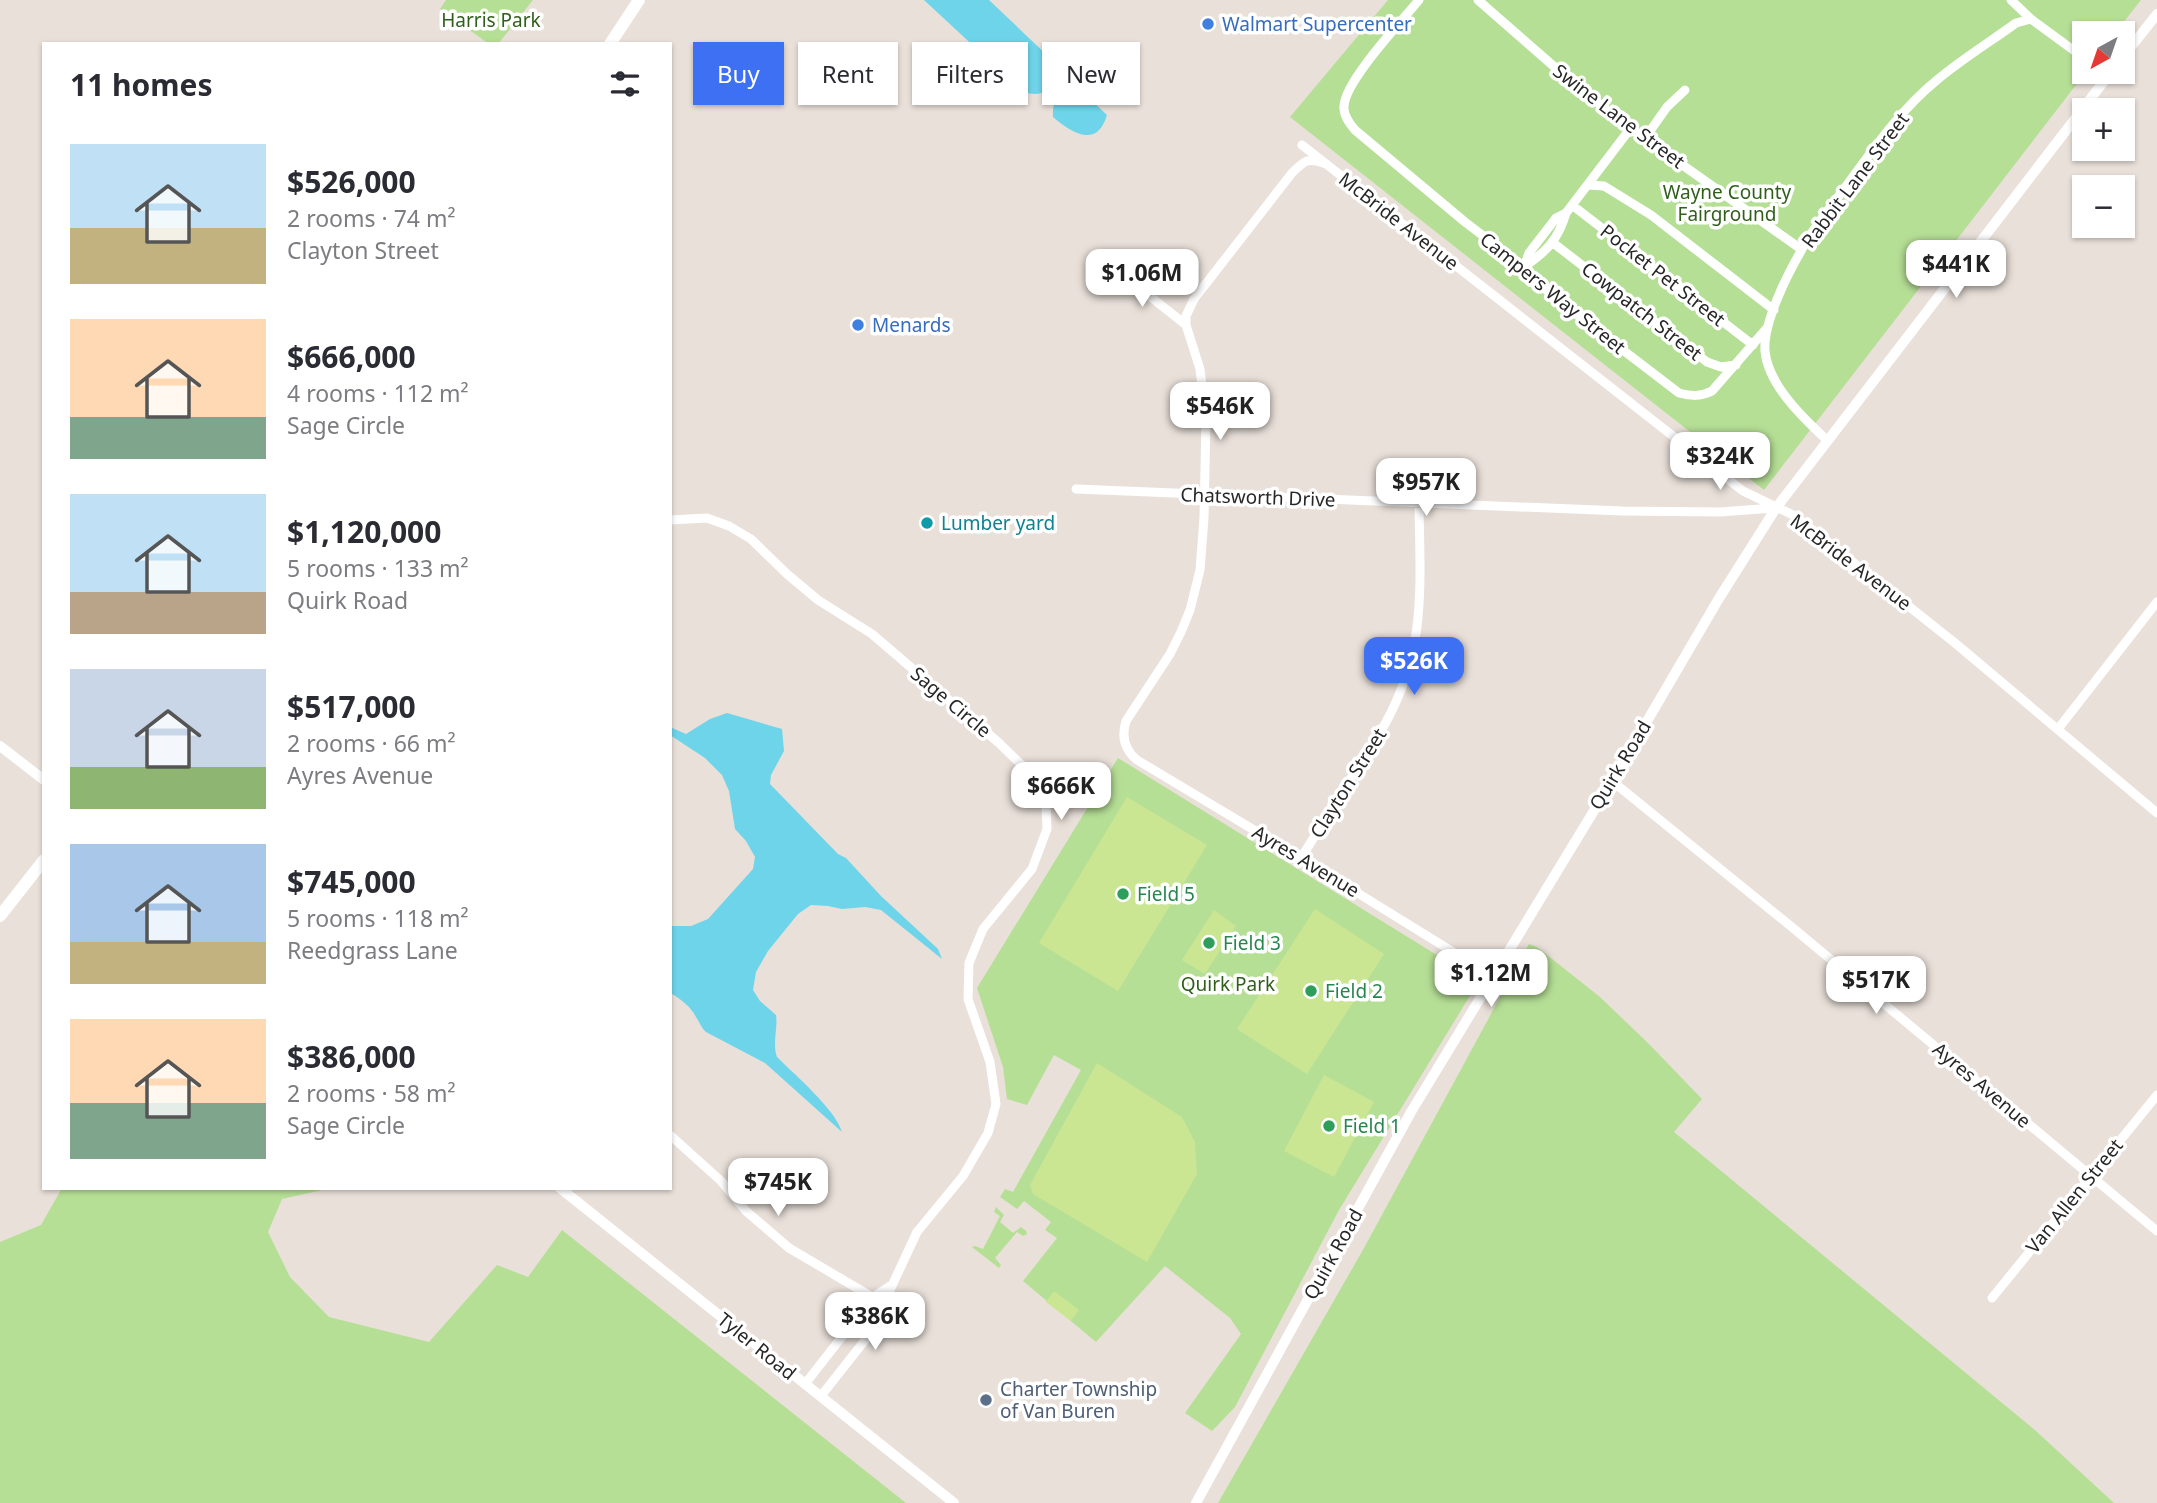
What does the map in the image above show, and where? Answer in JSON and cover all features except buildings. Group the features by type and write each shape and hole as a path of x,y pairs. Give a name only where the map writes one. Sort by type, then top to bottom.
{"main road":[{"path":"611,42 639,0"},
{"path":"0,916 42,863"}],"street":[{"name":"Campers Way Street","path":"1419,0 1356,78 1346,95 1344,110 1355,130 1465,222 1524,267 1551,295 1679,393 1702,396 1712,391 1767,328"},
{"name":"Swine Lane Street","path":"1478,0 1566,77 1630,128 1801,249"},
{"path":"2011,0 2031,19 2072,49"},
{"path":"2135,43 2156,18"},
{"name":"Rabbit Lane Street","path":"1828,441 1813,428 1776,382 1765,350 1767,328 1801,249 1875,148 1936,80 2015,23 2031,19"},
{"name":"Quirk Road","path":"1196,1503 1412,1112 1612,781 1717,600 1776,508 2099,84"},
{"path":"1645,138 1667,107 1685,90"},
{"path":"1524,267 1528,253 1556,218 1569,209 1630,128"},
{"name":"McBride Avenue","path":"1302,145 1743,491 1795,516 1825,539 1955,643 2157,813"},
{"path":"1205,496 1205,405 1200,369 1186,325 1186,316 1194,299 1292,173 1305,161 1315,160 1326,164"},
{"path":"1588,185 1604,186 1633,203 1774,310"},
{"path":"1524,267 1546,251 1561,230 1569,209"},
{"name":"Pocket Pet Street","path":"1569,209 1753,345"},
{"name":"Cowpatch Street","path":"1552,242 1707,362 1721,367 1736,365"},
{"path":"1117,270 1186,325"},
{"name":"Chatsworth Drive","path":"1076,489 1622,511 1720,512 1776,508"},
{"name":"Ayres Avenue","path":"1205,496 1200,570 1190,610 1170,654 1126,721 1123,732 1129,752 1137,760 1492,976"},
{"name":"Clayton Street","path":"1301,858 1385,724 1412,661 1421,608 1419,503"},
{"name":"Sage Circle","path":"672,520 707,518 729,526 751,539 818,600 872,634 999,743 1033,776 1046,804 1047,829 1032,869 983,929 969,963 968,999 990,1062 996,1104 988,1133 963,1176 916,1232 869,1335 821,1396"},
{"path":"2058,729 2157,602"},
{"path":"0,746 42,778"},
{"name":"Ayres Avenue","path":"1612,781 2157,1231"},
{"name":"Van Allen Street","path":"1992,1298 2157,1095"},
{"path":"672,1137 721,1181 746,1211 789,1248 884,1304"},
{"name":"Tyler Road","path":"562,1190 954,1503"},
{"path":"805,1384 873,1297 890,1286"}],"green space":[{"name":"Harris Park","path":"446,0 533,0 500,42 486,42 440,9"},
{"name":"Wayne County Fairground","path":"1388,0 2141,0 2124,21 2072,21 2072,84 2077,84 1764,490 1290,117"},
{"name":"Quirk Park","path":"1118,758 1479,981 1339,1210 1235,1407 1212,1431 1185,1413 1241,1334 1230,1318 1165,1266 1096,1342 1023,1281 1057,1238 1045,1230 1051,1222 1024,1201 1017,1209 1000,1197 1005,1189 1013,1192 1081,1070 1054,1055 1027,1105 1007,1099 1003,1067 977,988"},
{"name":"Field 5","path":"1127,797 1207,845 1118,991 1039,943"},
{"name":"Field 2","path":"1315,909 1384,954 1307,1074 1237,1029"},
{"name":"Field 3","path":"1214,910 1236,926 1205,974 1182,960"},
{"path":"1529,944 1537,947 1600,997 1702,1099 1674,1132 2036,1431 2114,1503 1218,1503 1364,1248"},
{"path":"1097,1063 1182,1117 1195,1142 1197,1174 1147,1262 1033,1194 1030,1185"},
{"name":"Field 1","path":"1324,1075 1374,1102 1334,1177 1284,1151"},
{"path":"61,1190 322,1190 282,1199 268,1232 290,1277 329,1317 429,1342 497,1265 528,1277 562,1230 906,1503 0,1503 0,1242 41,1225"},
{"path":"996,1207 1004,1215 1000,1222 1013,1233 1021,1227 1027,1234 1023,1236 1017,1232 995,1258 1001,1265 999,1268 972,1247 983,1249 1000,1216 994,1212"},
{"path":"1054,1291 1079,1310 1071,1321 1046,1302"}],"water":[{"path":"924,0 989,0 1042,50 1042,93 1028,93 1028,42 969,42"},
{"path":"1096,105 1107,115 1103,126 1097,132 1083,135 1053,117 1054,106"},
{"path":"727,713 782,729 784,751 771,775 770,784 838,854 846,858 881,896 938,949 942,959 881,910 865,907 842,909 811,905 798,914 768,951 756,972 753,990 760,1001 776,1015 777,1057 823,1103 842,1132 765,1063 706,1032 688,1006 672,994 672,926 691,926 708,919 753,869 755,857 735,829 729,791 722,775 705,758 672,736 672,728 686,734 710,719"}],"place":[{"name":"Walmart Supercenter","path":"1208,24"},
{"name":"Menards","path":"858,325"},
{"name":"Lumber yard","path":"927,523"},
{"name":"Field 5","path":"1123,894"},
{"name":"Field 3","path":"1209,943"},
{"name":"Field 2","path":"1311,991"},
{"name":"Field 1","path":"1329,1126"},
{"name":"Charter Township of Van Buren","path":"986,1400"}]}
